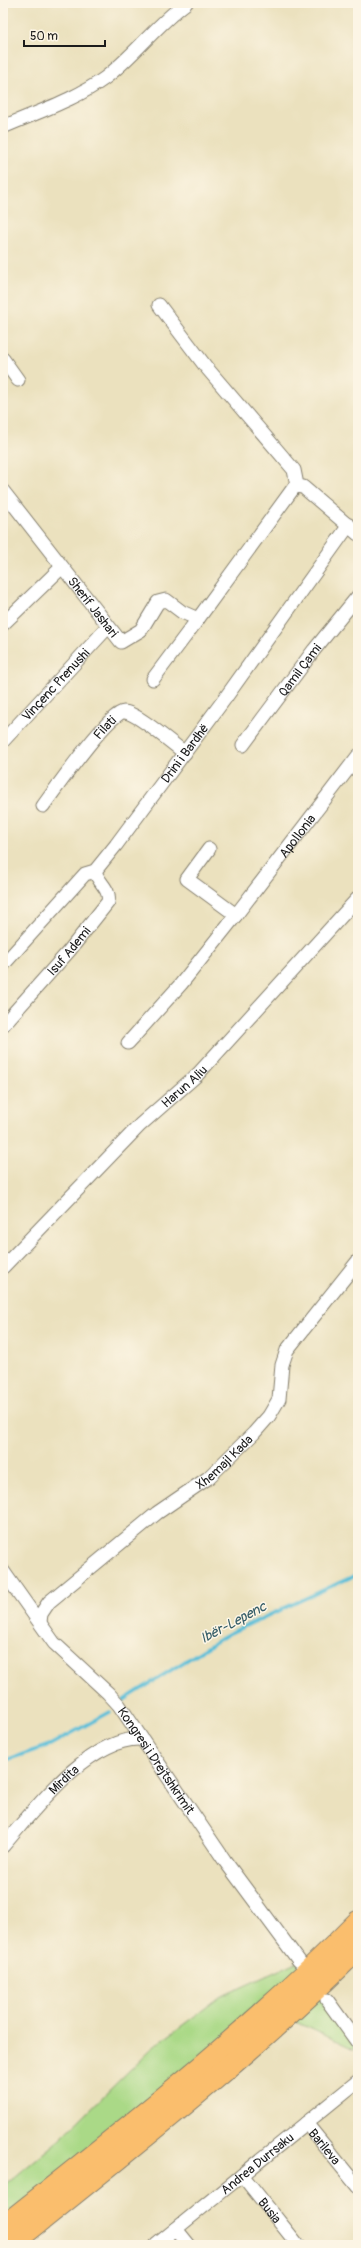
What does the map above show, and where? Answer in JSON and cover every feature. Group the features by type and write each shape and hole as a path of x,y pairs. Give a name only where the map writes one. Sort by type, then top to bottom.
{"highway":[{"path":"3,2227 191,2076 301,1978 358,1922"},
{"path":"10,2245 203,2090 286,2016 358,1948"}],"street":[{"path":"3,128 86,90 105,78 147,39 168,16 186,3"},
{"path":"159,305 211,373 294,470 297,485"},
{"path":"3,359 18,380"},
{"path":"153,679 198,619 292,487 297,485 303,487 354,530"},
{"name":"Sherif Jashari","path":"3,491 61,568 121,642 141,630 158,602 166,600 182,612 198,619"},
{"name":"Drini i Bardhë","path":"3,965 84,874 95,871 354,530"},
{"path":"3,624 61,568"},
{"name":"Qamil Çami","path":"243,745 314,650 358,596"},
{"name":"Vinçenc Prenushi","path":"3,741 108,627"},
{"name":"Filati","path":"43,806 104,727 118,713 124,712 134,716 185,753"},
{"name":"Apollonia","path":"128,1043 181,984 358,756"},
{"path":"209,849 187,879 236,915"},
{"name":"Isuf Ademi","path":"5,1017 69,951 108,902 108,891 95,871"},
{"name":"Harun Aliu","path":"3,1267 140,1125 198,1074 358,898"},
{"name":"Xhemajl Kada","path":"40,1622 41,1614 49,1602 157,1513 208,1478 269,1416 279,1399 282,1366 287,1350 358,1261"},
{"name":"Kongresi i Drejtshkrimit","path":"3,1571 54,1643 108,1693 162,1768 225,1861 299,1961"},
{"name":"Mirdita","path":"3,1846 64,1779 89,1759 120,1741 140,1739"},
{"path":"327,2000 358,2043"},
{"name":"Andrea Durrsaku","path":"156,2245 358,2082"},
{"name":"Barileva","path":"306,2123 358,2187"},
{"name":"Busia","path":"242,2175 298,2245"},
{"path":"176,2229 189,2245"}],"green space":[{"path":"299,1961 358,2043 358,2051 286,2017 3,2245 3,2187 60,2139 151,2049 220,1997"}],"waterway":[{"name":"Ibër-Lepenc","path":"124,1700 228,1634 358,1574"},
{"name":"Ibër-Lepenc","path":"3,1761 50,1745 110,1712"}]}
